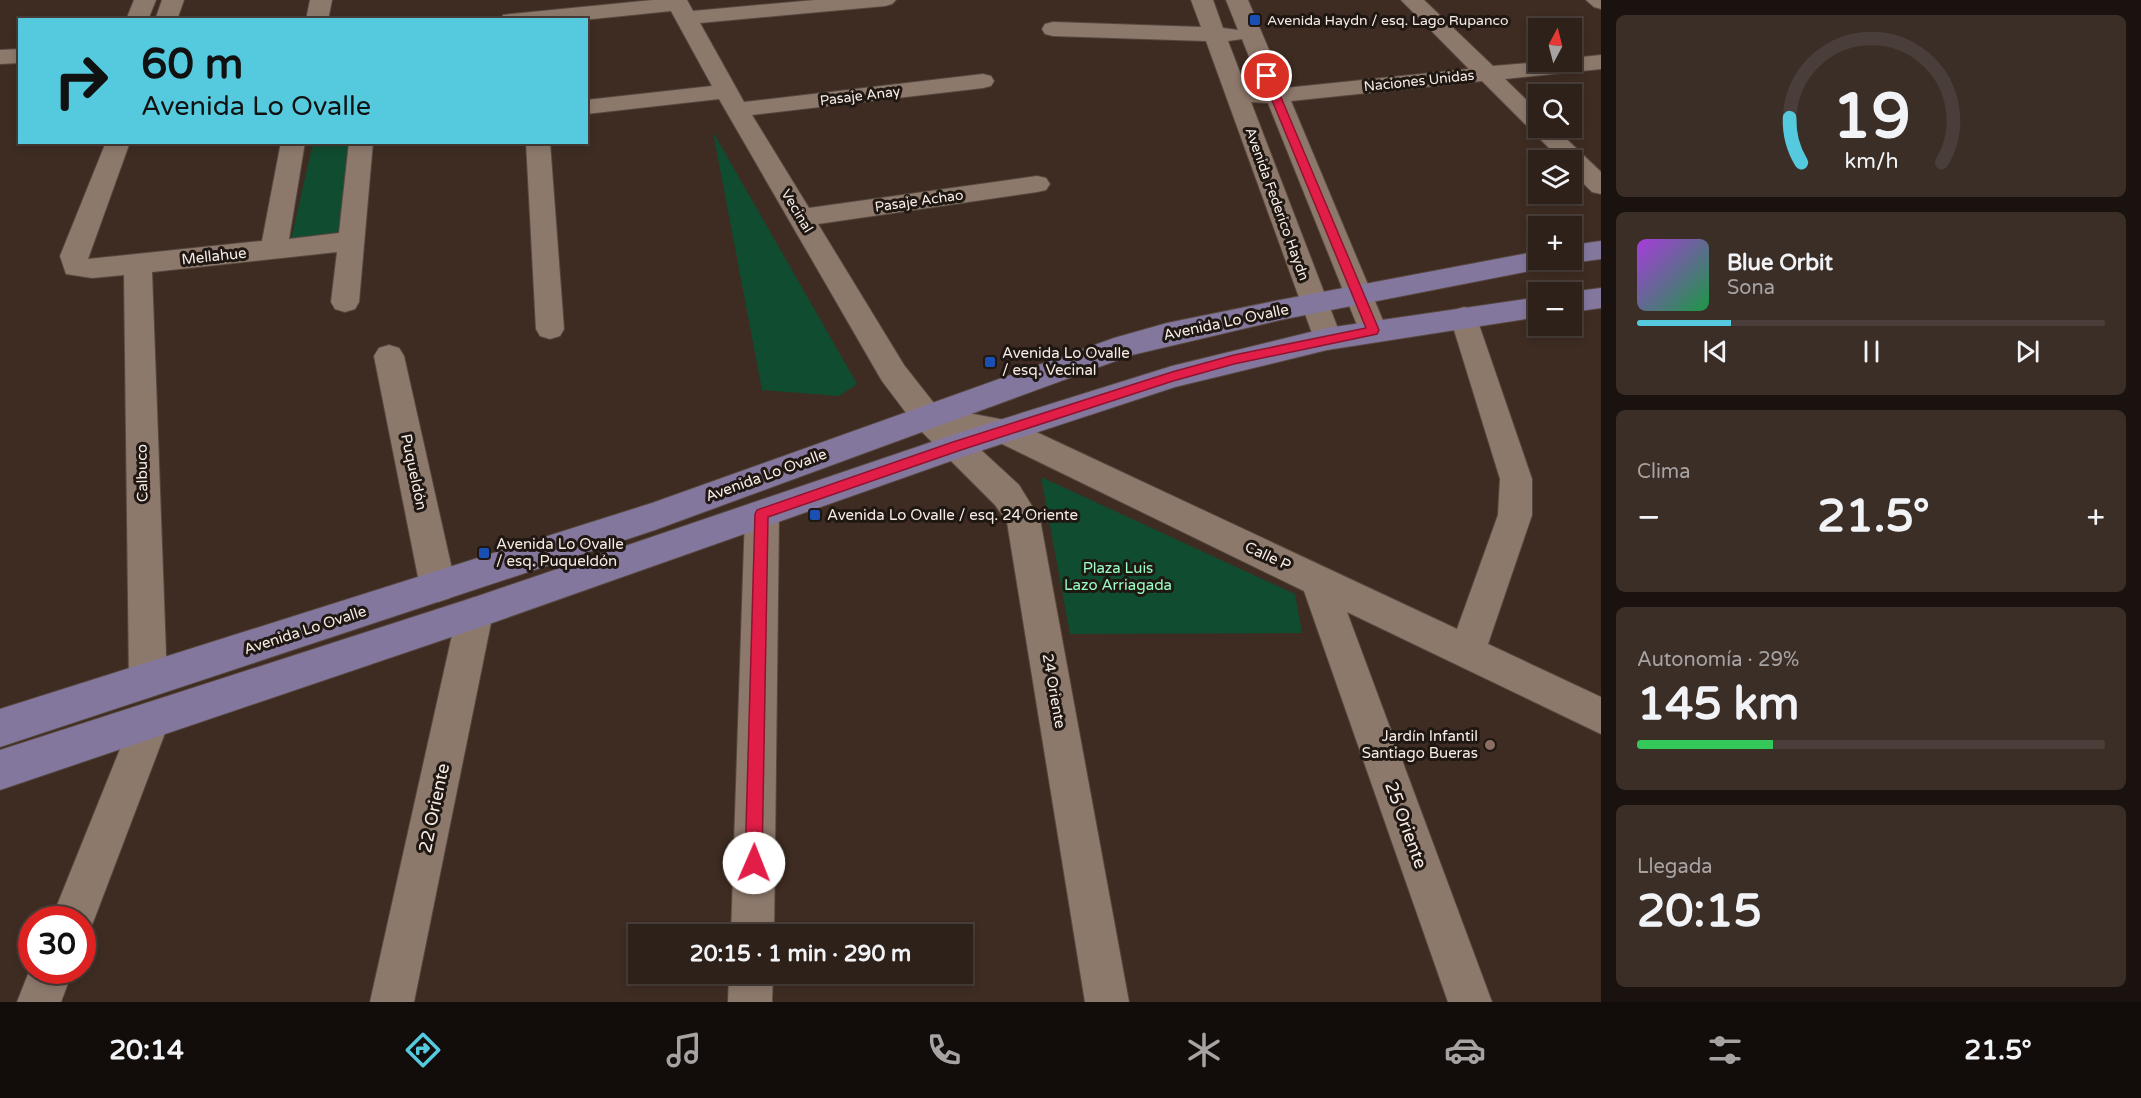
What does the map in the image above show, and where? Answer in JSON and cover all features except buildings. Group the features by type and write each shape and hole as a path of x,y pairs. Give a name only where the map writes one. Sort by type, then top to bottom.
{"main road":[{"path":"1582,253 1601,250"},
{"name":"Avenida Lo Ovalle","path":"0,728 655,516 1124,346 1167,334 1313,303 1528,262"},
{"path":"1582,301 1601,298"},
{"path":"0,770 475,613 958,446 1172,377 1234,360 1373,330 1528,308"}],"street":[{"path":"138,18 145,0"},
{"path":"167,18 173,0"},
{"path":"317,18 321,0"},
{"path":"537,18 680,7 885,0"},
{"name":"Avenida Federico Haydn","path":"1202,0 1327,339"},
{"path":"1237,0 1373,330"},
{"path":"1412,0 1528,114"},
{"path":"1597,0 1601,3"},
{"name":"Vecinal","path":"680,7 731,101 893,373 927,417"},
{"path":"1053,29 1251,35"},
{"path":"0,57 18,56"},
{"name":"Naciones Unidas","path":"1237,95 1275,96 1601,62"},
{"name":"Pasaje Anay","path":"588,106 731,101 983,81"},
{"path":"1552,138 1601,186"},
{"name":"Mellahue","path":"117,144 74,256 73,262 76,267 92,269 138,265 351,241"},
{"path":"274,250 293,144"},
{"path":"345,302 361,144"},
{"path":"538,144 549,329"},
{"path":"1267,179 1310,181"},
{"name":"Pasaje Achao","path":"801,218 1037,184"},
{"name":"Calbuco","path":"138,265 148,681"},
{"path":"1464,317 1512,464 1517,494 1515,515 1467,651"},
{"name":"Puqueldón","path":"389,356 438,587"},
{"name":"Calle P","path":"927,417 1004,431 1601,716"},
{"name":"24 Oriente","path":"927,417 1014,502 1023,519 1107,1002"},
{"path":"752,924 762,514"},
{"name":"25 Oriente","path":"1318,580 1470,1002"},
{"name":"22 Oriente","path":"392,1002 475,613"},
{"path":"78,906 151,720"},
{"path":"39,1002 46,984"},
{"path":"750,1002 751,984"}],"green space":[{"path":"713,132 857,384 839,396 762,390"},
{"path":"313,144 360,144 342,239 290,244"},
{"name":"Plaza Luis Lazo Arriagada","path":"1041,477 1295,594 1302,633 1070,634"}],"place":[{"name":"Avenida Haydn / esq. Lago Rupanco","path":"1255,20"},
{"name":"Avenida Lo Ovalle / esq. Vecinal","path":"990,362"},
{"name":"Avenida Lo Ovalle / esq. 24 Oriente","path":"815,515"},
{"name":"Avenida Lo Ovalle / esq. Puqueldón","path":"484,553"},
{"name":"Jardín Infantil Santiago Bueras","path":"1490,745"}],"route":[{"path":"754,863 762,514 958,446 1172,377 1293,346 1373,330 1346,271 1267,76"}]}
